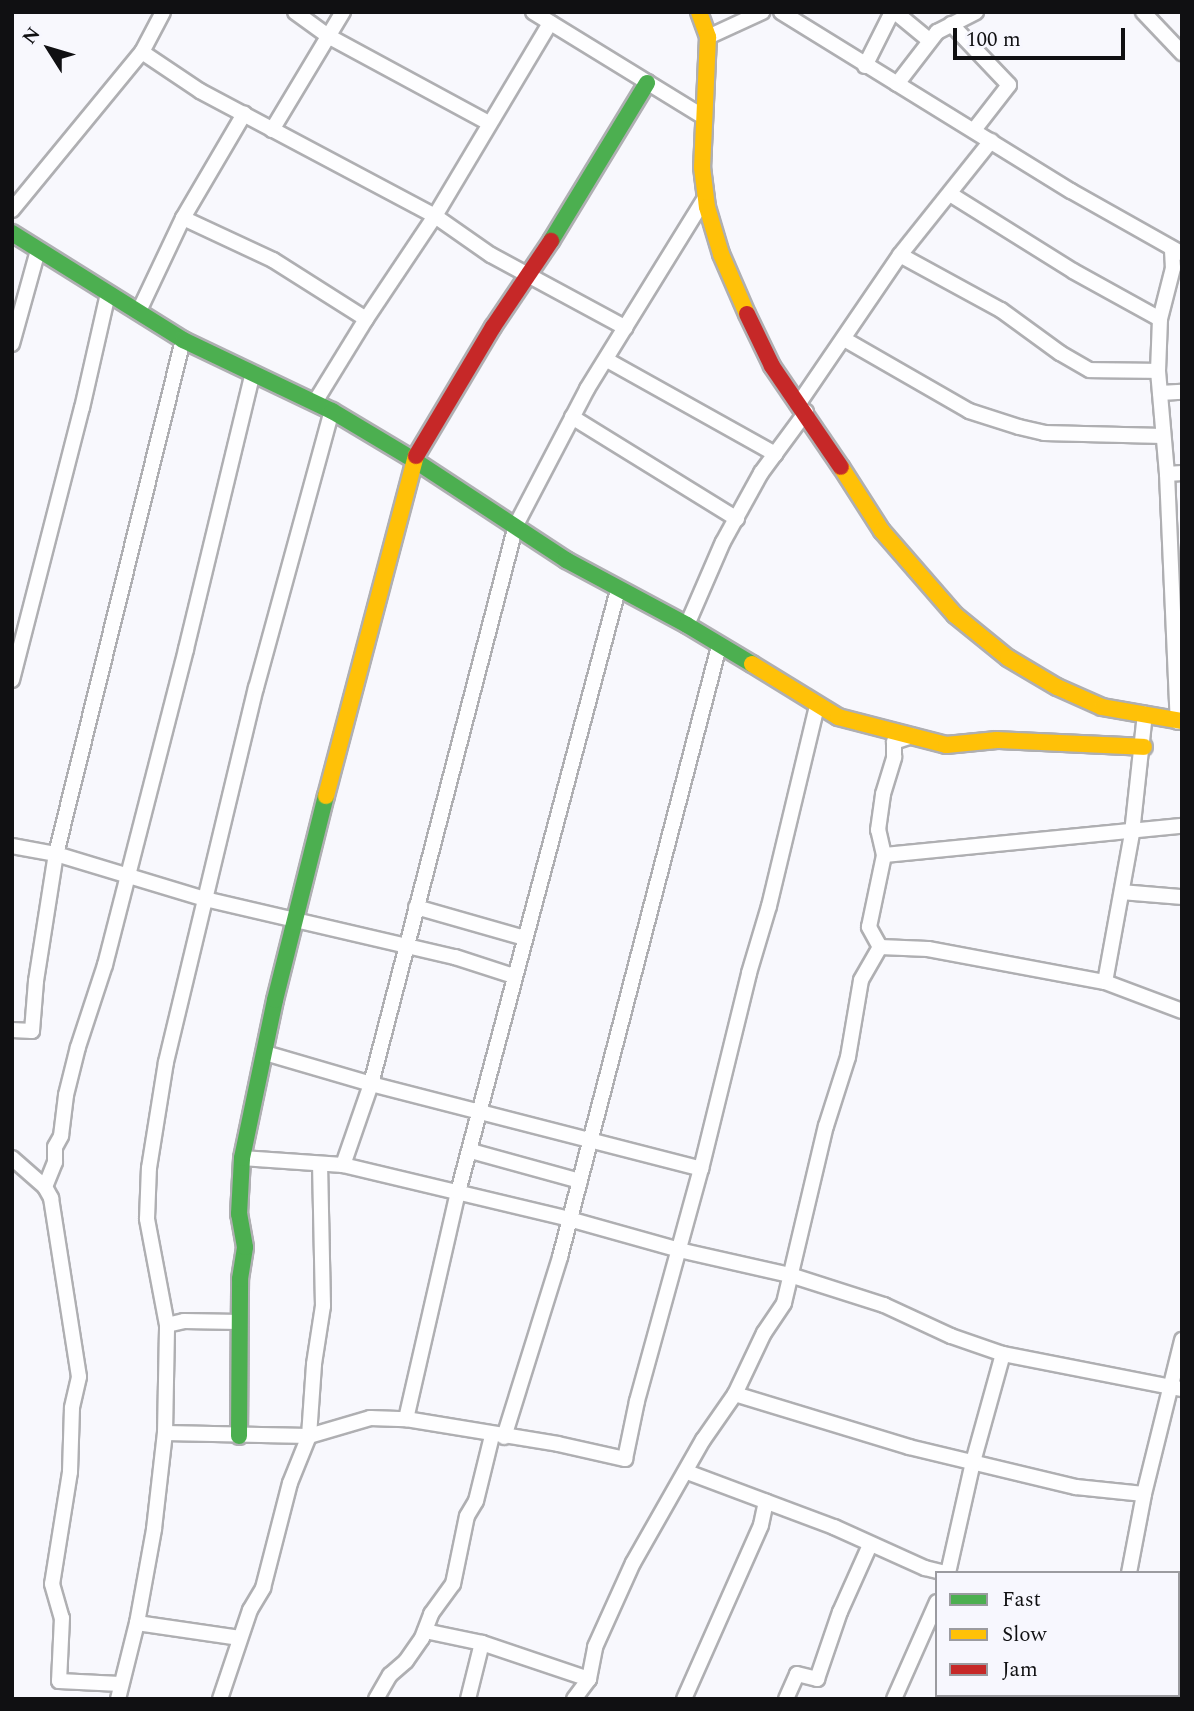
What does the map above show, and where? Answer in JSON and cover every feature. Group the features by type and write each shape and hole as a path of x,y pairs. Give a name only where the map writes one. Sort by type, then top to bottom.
{"street":[{"path":"12,210 142,52 163,12"},
{"path":"295,12 328,36 489,122"},
{"path":"272,130 343,12"},
{"path":"533,12 704,117"},
{"path":"699,12 708,37 702,167 705,198 731,281 757,339 882,531 955,615 1008,658 1057,687 1102,707 1180,722 1175,473 1163,436 1158,371 1160,319 1175,283 1177,252 780,12"},
{"path":"708,37 762,12"},
{"path":"866,66 893,12 929,40"},
{"path":"897,84 929,40 951,24 976,12"},
{"path":"1143,12 1182,54"},
{"path":"315,402 366,319 435,216 550,23"},
{"path":"951,24 1009,85 974,130"},
{"path":"142,52 200,92 435,216 491,255 626,328"},
{"path":"239,1436 240,1322 245,1247 239,1214 242,1158 295,920 414,460 493,327 530,276 647,83"},
{"path":"139,311 183,218 244,114"},
{"path":"687,625 723,542 844,339 900,255 991,141"},
{"path":"950,194 1073,271 1160,319"},
{"path":"343,1165 371,1084 516,525 572,417 705,198"},
{"path":"183,218 273,260 366,319"},
{"path":"12,233 183,340 332,411 618,590 687,625 838,717 946,744 997,740 1144,747"},
{"path":"12,344 38,250"},
{"path":"900,255 1001,310 1060,353 1090,370 1158,371"},
{"path":"12,680 82,408 108,293"},
{"path":"844,339 969,411 1019,427 1044,433 1163,436"},
{"path":"12,1030 32,1031 36,981 57,854 183,340"},
{"path":"607,360 775,454"},
{"path":"45,1186 55,1163 55,1147 61,1136 66,1095 78,1047 105,965 253,373"},
{"path":"1160,393 1182,393"},
{"path":"118,1699 137,1623 154,1529 165,1433 167,1325 146,1219 149,1168 166,1062 260,675 332,411"},
{"path":"572,417 737,519"},
{"path":"406,1419 458,1192 618,590"},
{"path":"376,1699 425,1631 431,1614 453,1584 467,1516 476,1501 569,1219 719,646"},
{"path":"165,1433 309,1436 370,1418 406,1419 558,1444 625,1459 637,1401 701,1169 817,706"},
{"path":"1105,982 1132,833 1144,747 1145,714"},
{"path":"880,947 869,927 884,855 878,830 883,794 894,757 894,742 918,735"},
{"path":"884,855 1132,833 1182,826"},
{"path":"12,846 57,854 205,899 455,957 514,976"},
{"path":"1122,892 1182,897"},
{"path":"416,907 525,938"},
{"path":"880,947 928,949 1105,982 1182,1011"},
{"path":"574,1699 589,1679 595,1647 633,1563 703,1440 735,1394 764,1333 784,1303 827,1126 848,1057 861,980 880,947"},
{"path":"265,1053 371,1084 701,1169"},
{"path":"471,1151 579,1181"},
{"path":"12,1158 45,1186 51,1198 54,1231 63,1267 64,1290 71,1315 79,1377 72,1408 70,1472 52,1584 62,1618 59,1681 120,1684"},
{"path":"242,1158 343,1165 569,1219 679,1250 790,1275 884,1305 951,1336 1003,1354 1060,1368 1177,1388"},
{"path":"220,1699 250,1609 263,1588 290,1483 309,1436 314,1364 323,1306 320,1164"},
{"path":"167,1325 184,1321 240,1322"},
{"path":"1129,1571 1144,1494 1177,1388 1182,1340"},
{"path":"946,1571 1003,1354"},
{"path":"735,1394 846,1429 973,1462 1076,1487 1144,1494"},
{"path":"687,1472 834,1527 870,1545 941,1571"},
{"path":"684,1699 761,1525 766,1502"},
{"path":"786,1699 797,1674 817,1679 840,1612 870,1545"},
{"path":"894,1699 935,1607"},
{"path":"137,1623 240,1638"},
{"path":"425,1631 482,1643 589,1679"},
{"path":"468,1699 482,1643"}],"traffic: fast":[{"path":"551,241 647,83"},
{"path":"12,233 183,340 332,411 414,460 566,560 687,625 752,664"},
{"path":"239,1436 240,1279 245,1247 239,1214 242,1158 275,1000 326,796"}],"traffic: slow":[{"path":"699,12 708,37 702,167 707,207 721,254 747,314"},
{"path":"326,796 416,456"},
{"path":"841,467 882,531 955,615 1008,658 1057,687 1102,707 1182,721"},
{"path":"752,664 838,717 946,745 997,740 1144,747"}],"traffic: jam":[{"path":"416,456 493,327 551,241"},
{"path":"747,314 772,366 841,467"}]}
